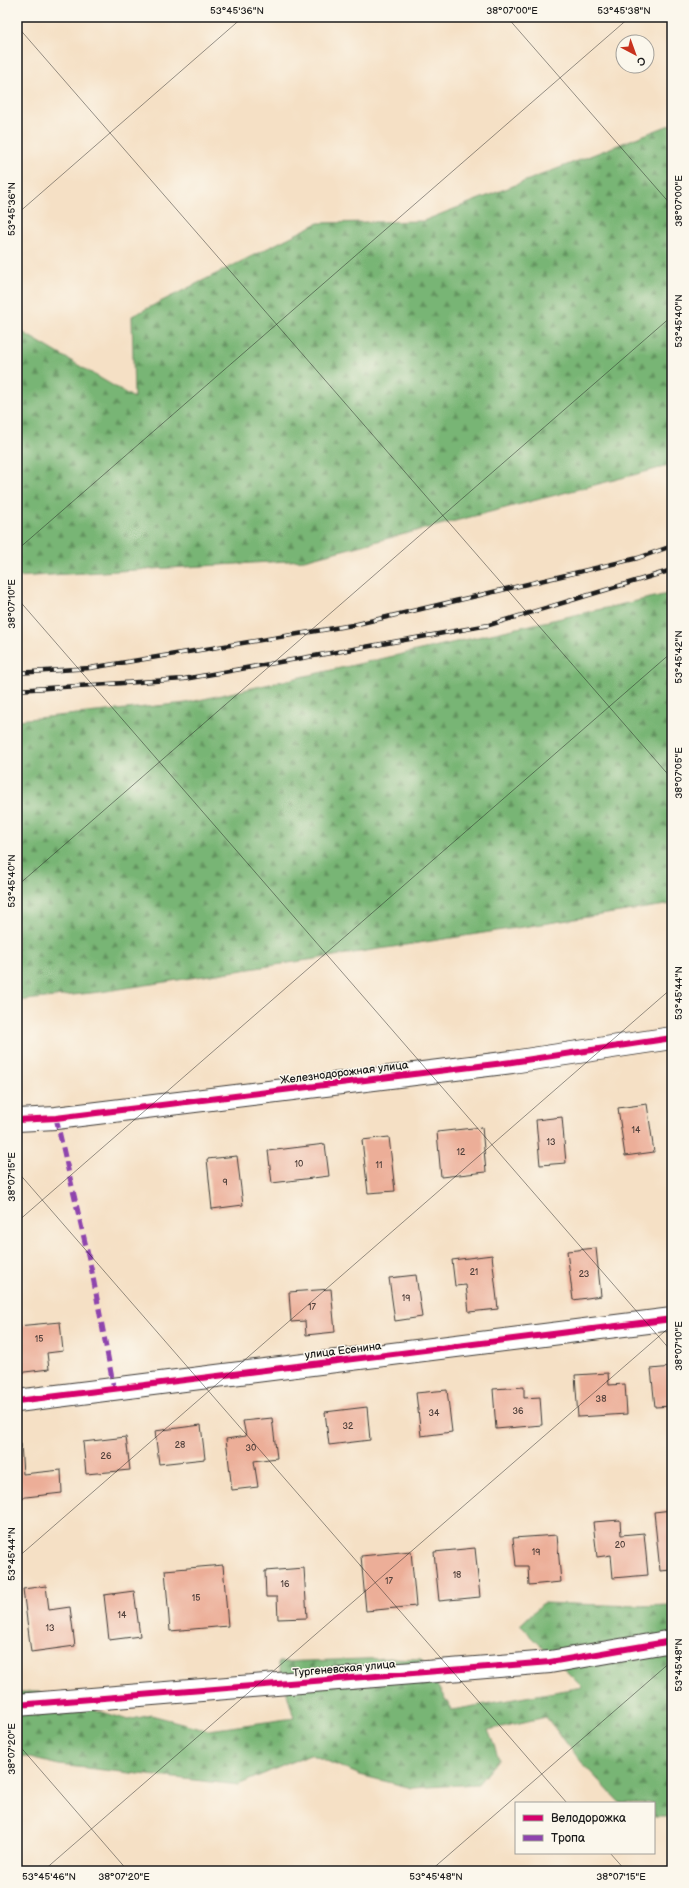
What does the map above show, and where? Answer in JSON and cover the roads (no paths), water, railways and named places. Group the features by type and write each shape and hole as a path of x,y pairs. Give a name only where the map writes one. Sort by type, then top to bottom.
{"street":[{"name":"Железнодорожная улица","path":"17,1120 64,1117 480,1066 672,1038"},
{"name":"улица Есенина","path":"17,1401 672,1319"},
{"name":"Тургеневская улица","path":"17,1705 550,1662 672,1641"}],"railway":[{"path":"17,673 90,668 353,625 638,558 672,546"},
{"path":"17,690 184,679 489,625 672,570"}]}
